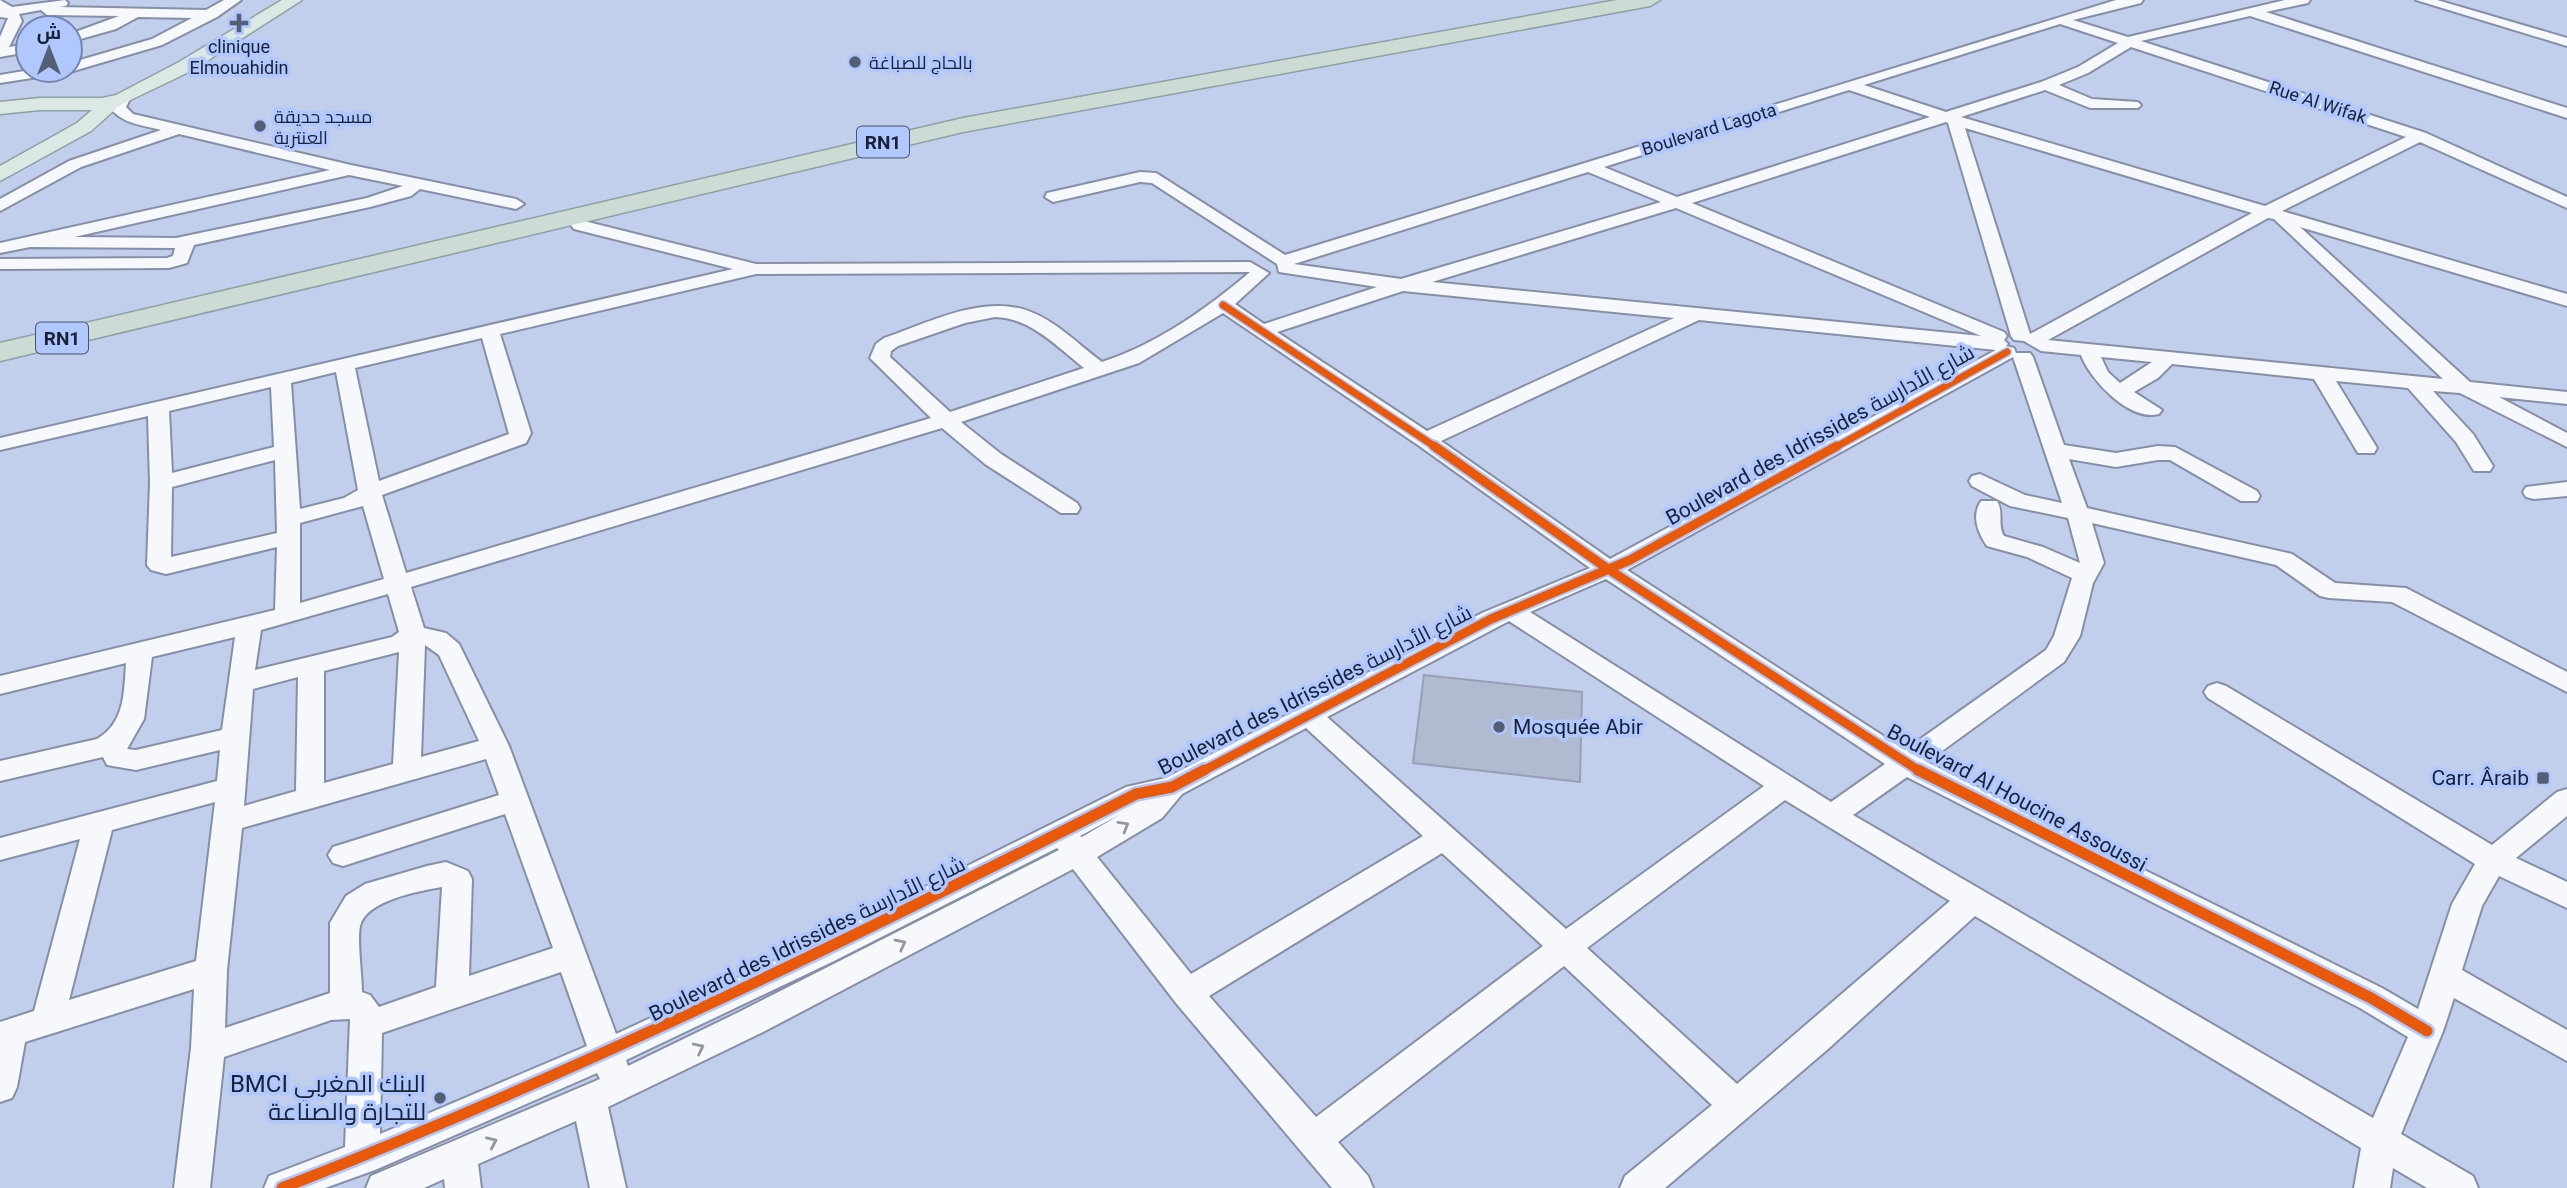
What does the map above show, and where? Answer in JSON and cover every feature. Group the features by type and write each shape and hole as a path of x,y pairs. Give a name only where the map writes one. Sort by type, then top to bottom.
{"highway":[{"name":"RN1","path":"0,352 117,317 877,134 1605,0"},
{"name":"RN1","path":"0,336 117,317 963,125 1650,0"},
{"path":"0,331 117,317"},
{"path":"0,365 117,317"}],"main road":[{"path":"0,107 85,99 121,100 294,0"},
{"path":"0,175 83,127 140,88 186,66 217,45"},
{"path":"0,167 49,138 85,99"},
{"path":"0,107 46,114 53,126 49,138"}],"street":[{"path":"3,10 76,0"},
{"path":"84,34 111,26 157,0"},
{"path":"84,64 158,42 234,0"},
{"name":"Boulevard Lagota","path":"1283,263 2101,7 2136,0"},
{"path":"1264,330 1402,285 1549,243 1950,118 2083,70 2129,41 2148,34 2303,0"},
{"path":"2423,0 2567,42"},
{"path":"41,6 212,14"},
{"path":"0,52 15,21 3,10"},
{"path":"2254,12 2567,113"},
{"name":"Rue Al Wifak","path":"2061,20 2420,136 2567,203"},
{"path":"2460,24 2483,31 2551,37"},
{"path":"1849,85 1950,118 2567,300"},
{"path":"2046,85 2090,103 2133,105"},
{"path":"121,100 178,129 415,185 516,204"},
{"path":"1831,817 2055,656 2067,636 2085,575 2092,563 2091,552 2018,345 1950,118"},
{"path":"0,206 75,164 178,129"},
{"name":"Boulevard des Idrissides شارع الأدارسة","path":"282,1188 316,1182 362,1158 609,1055 801,964 1070,843 1152,810 1172,787 1307,714 1511,611 1630,559 2018,345 2420,136"},
{"path":"1589,166 2018,345"},
{"path":"0,248 351,170"},
{"path":"1052,197 1140,177 1156,178 1283,263 1402,285 2567,398"},
{"path":"32,242 186,242 370,202 405,192 415,185"},
{"path":"2271,213 2463,387 2567,440"},
{"path":"580,225 756,270"},
{"path":"0,264 169,263 181,259 186,242"},
{"path":"0,444 756,270 1255,270 1273,274 1283,263"},
{"path":"0,685 249,625 398,583 946,420 1099,370 1132,359 1223,305 1255,270"},
{"name":"Boulevard Al Houcine Assoussi","path":"1223,305 1426,440 1608,569 1906,764 2371,998 2427,1031"},
{"path":"1069,508 993,459 946,420 880,358 883,346 985,312 1007,310 1025,315 1099,370"},
{"path":"1426,440 1698,314"},
{"path":"158,406 161,566 289,528 352,503 370,492 520,436 489,330"},
{"path":"2088,350 2095,371 2102,380 2152,410"},
{"path":"2124,394 2123,390 2131,384 2150,377 2157,371 2166,358"},
{"path":"344,364 370,492 413,635 407,770"},
{"path":"2321,373 2366,448"},
{"path":"281,379 289,528 287,613"},
{"path":"2414,382 2465,439 2482,466"},
{"path":"2056,450 2116,460 2158,453 2175,454 2249,496"},
{"path":"161,483 284,451"},
{"path":"1980,481 2018,501 2077,511 2284,559 2329,590 2397,594 2567,683"},
{"path":"2534,492 2567,489"},
{"path":"1989,506 1988,529 1995,541 2035,552 2085,575"},
{"path":"1511,611 1831,817 2460,1188"},
{"path":"192,1188 208,1048 211,970 240,683 249,625"},
{"path":"240,683 400,643 413,635 437,639 450,650 495,746 513,801 609,1055 603,1093 608,1188"},
{"path":"140,650 130,725 114,744 113,751 117,758 136,760 235,737"},
{"path":"310,666 310,798"},
{"path":"2217,692 2493,860 2567,896"},
{"path":"1307,714 1737,1106"},
{"path":"0,771 114,744"},
{"path":"228,821 495,746"},
{"path":"1315,1139 1565,947 1783,787"},
{"path":"0,849 230,788"},
{"path":"2372,1188 2380,1142 2427,1031 2467,904 2493,860 2567,800"},
{"path":"343,855 513,801"},
{"path":"48,1021 99,823"},
{"path":"1186,993 1443,839"},
{"path":"1070,843 1186,993 1315,1139 1354,1188"},
{"name":"Boulevard des Idrissides شارع الأدارسة","path":"384,1188 462,1172 603,1093 751,1022 1070,843"},
{"path":"362,1158 356,1014 345,923 357,905 376,892 446,874 457,879 452,996"},
{"path":"1638,1188 1737,1106 1972,900"},
{"path":"208,1048 331,1006 356,1014 452,996 571,955"},
{"path":"0,1087 5,1034 211,970"},
{"path":"2444,976 2567,1047"}],"building":[{"name":"Mosquée Abir","path":"1424,675 1582,692 1580,782 1413,763"}],"cycle path":[{"path":"1223,305 1426,440 1608,569 1906,764 2371,998 2427,1031"},
{"path":"282,1188 392,1145 608,1053 821,953 1136,794 1172,787 1491,619 1630,560 2007,352"}],"place":[{"name":"clinique Elmouahidin","path":"239,23"},
{"name":"بالحاج للصباغة","path":"855,62"},
{"name":"مسجد حديقة العنترية","path":"260,126"},
{"name":"Mosquée Abir","path":"1499,727"},
{"name":"Carr. Âraib","path":"2543,778"},
{"name":"BMCI البنك المغربي للتجارة والصناعة","path":"440,1098"}]}
